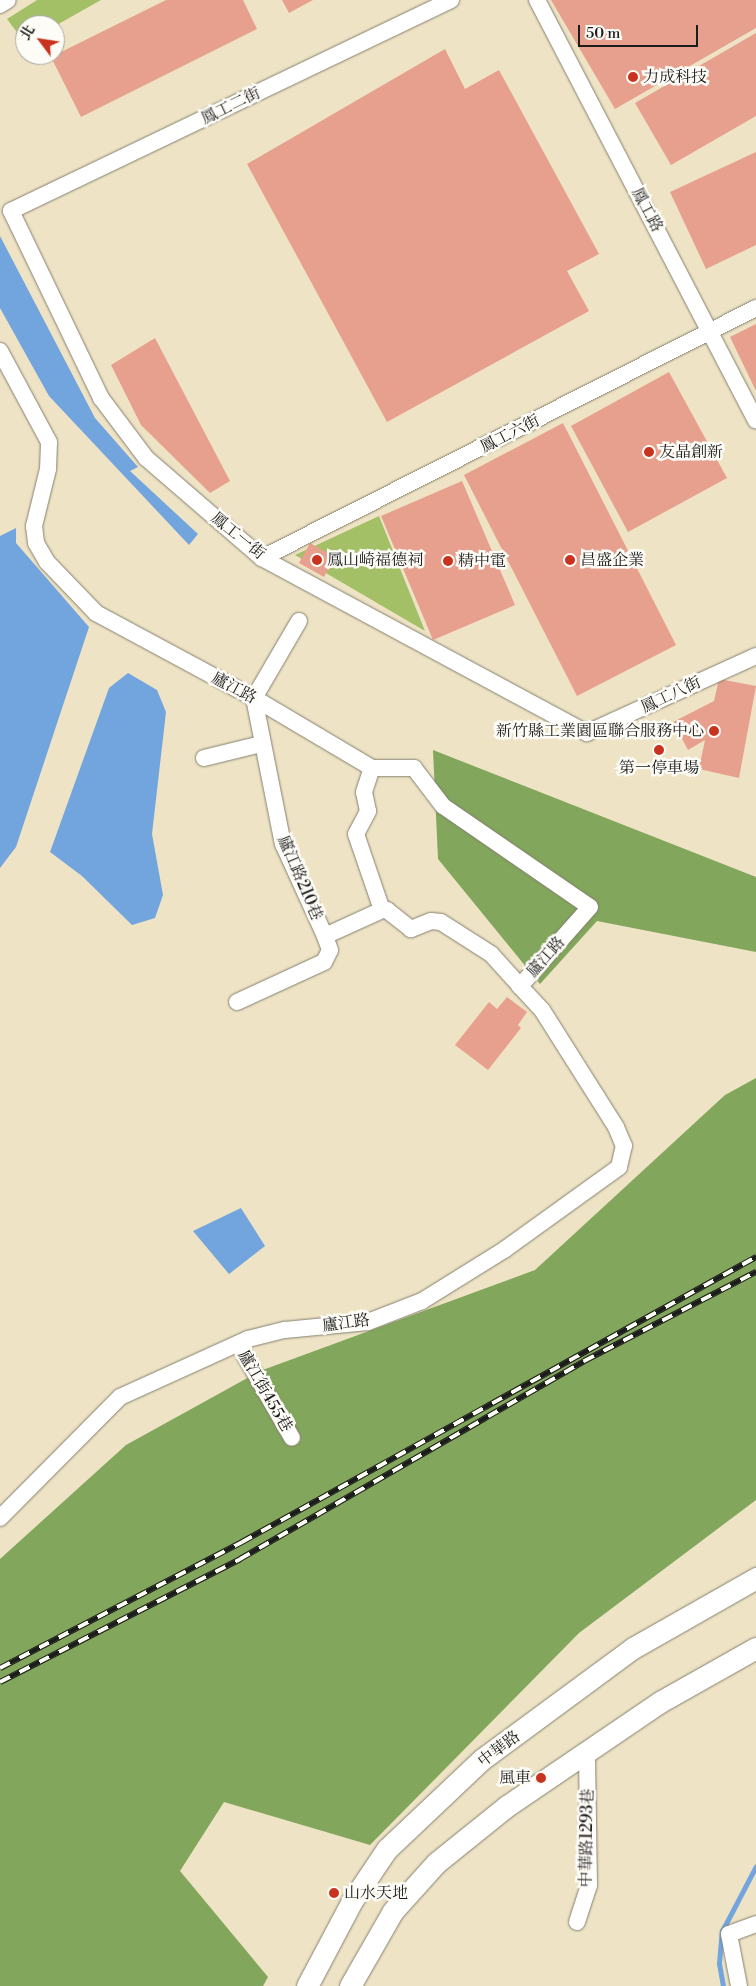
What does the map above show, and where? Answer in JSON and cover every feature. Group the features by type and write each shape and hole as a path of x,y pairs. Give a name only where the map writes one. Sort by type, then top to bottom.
{"main road":[{"name":"中華路","path":"307,1986 352,1901 387,1849 481,1760 633,1648 756,1578"},
{"path":"350,1986 393,1911 436,1863 507,1806 660,1702 756,1648"}],"street":[{"path":"0,5 8,0"},
{"name":"鳳工二街","path":"11,212 451,0"},
{"name":"鳳工路","path":"537,0 756,420"},
{"name":"鳳工一街","path":"11,212 101,398 146,458 262,558 587,733"},
{"name":"鳳工六街","path":"262,558 756,308"},
{"name":"廬江路","path":"0,351 49,442 48,469 34,526 36,543 46,562 96,613 254,698 372,768 414,768 442,806 590,907 520,986 542,1010 616,1127 624,1146 619,1167 504,1250 422,1301 368,1322 285,1330 238,1344 120,1397 0,1518"},
{"path":"254,698 299,621"},
{"name":"鳳工八街","path":"587,733 756,656"},
{"name":"廬江路210巷","path":"254,698 261,744 283,844 325,936 382,910"},
{"path":"204,758 261,744"},
{"path":"372,768 364,792 368,811 356,834 382,910 387,910 411,929 431,921 441,922 490,954 520,986"},
{"path":"237,1002 324,962 330,950 325,936"},
{"name":"廬江街455巷","path":"238,1344 292,1438"},
{"name":"中華路1293巷","path":"577,1922 589,1884 587,1752"},
{"path":"739,1986 729,1934 756,1924"}],"green space":[{"path":"37,0 101,0 65,20 65,15 15,15 15,30 7,19"},
{"path":"379,516 425,631 295,555"},
{"path":"433,750 756,877 756,952 597,921 540,984 438,859"},
{"path":"756,1078 756,1500 579,1633 370,1845 224,1802 180,1871 268,1977 263,1986 0,1986 0,1559 126,1445 260,1371 535,1270 725,1095"}],"water":[{"path":"0,236 95,418 138,467 130,471 198,534 189,545 49,396 0,308"},
{"path":"16,528 16,543 89,627 16,847 0,868 0,536"},
{"path":"128,673 157,690 166,712 152,834 163,895 155,918 132,925 82,876 50,852 109,688"},
{"path":"241,1208 265,1246 229,1274 193,1231"}],"building":[{"path":"166,0 243,0 257,29 81,117 55,65 65,65 65,50"},
{"path":"282,0 313,0 289,13"},
{"name":"力成科技","path":"551,0 756,0 756,28 615,109"},
{"path":"756,33 756,116 671,165 635,103"},
{"path":"445,49 465,89 499,70 599,254 567,271 589,311 387,422 247,164"},
{"path":"756,152 756,245 706,269 670,192"},
{"path":"756,324 756,391 730,337"},
{"path":"155,338 230,481 210,493 141,425 111,365"},
{"name":"友晶創新","path":"669,372 727,478 628,532 571,426"},
{"name":"昌盛企業","path":"563,423 676,645 577,696 464,475"},
{"name":"精中電","path":"462,481 515,605 433,640 381,516"},
{"name":"鳳山崎福德祠","path":"310,543 335,557 324,577 299,563"},
{"name":"新竹縣工業園區聯合服務中心","path":"719,679 756,686 739,778 699,769 705,740 688,750 673,722 714,701"},
{"path":"507,997 527,1012 518,1025 521,1028 488,1070 455,1045 489,1002 497,1009"}],"waterway":[{"path":"723,1986 719,1963 722,1931 756,1866"}],"railway":[{"path":"0,1668 242,1542 756,1257"},
{"path":"0,1682 240,1559 584,1361 756,1272"}],"place":[{"name":"力成科技","path":"633,77"},
{"name":"友晶創新","path":"649,452"},
{"name":"鳳山崎福德祠","path":"317,560"},
{"name":"昌盛企業","path":"570,560"},
{"name":"精中電","path":"448,561"},
{"name":"新竹縣工業園區聯合服務中心","path":"714,731"},
{"name":"第一停車場","path":"659,750"},
{"name":"風車","path":"541,1778"},
{"name":"山水天地","path":"334,1893"}]}
